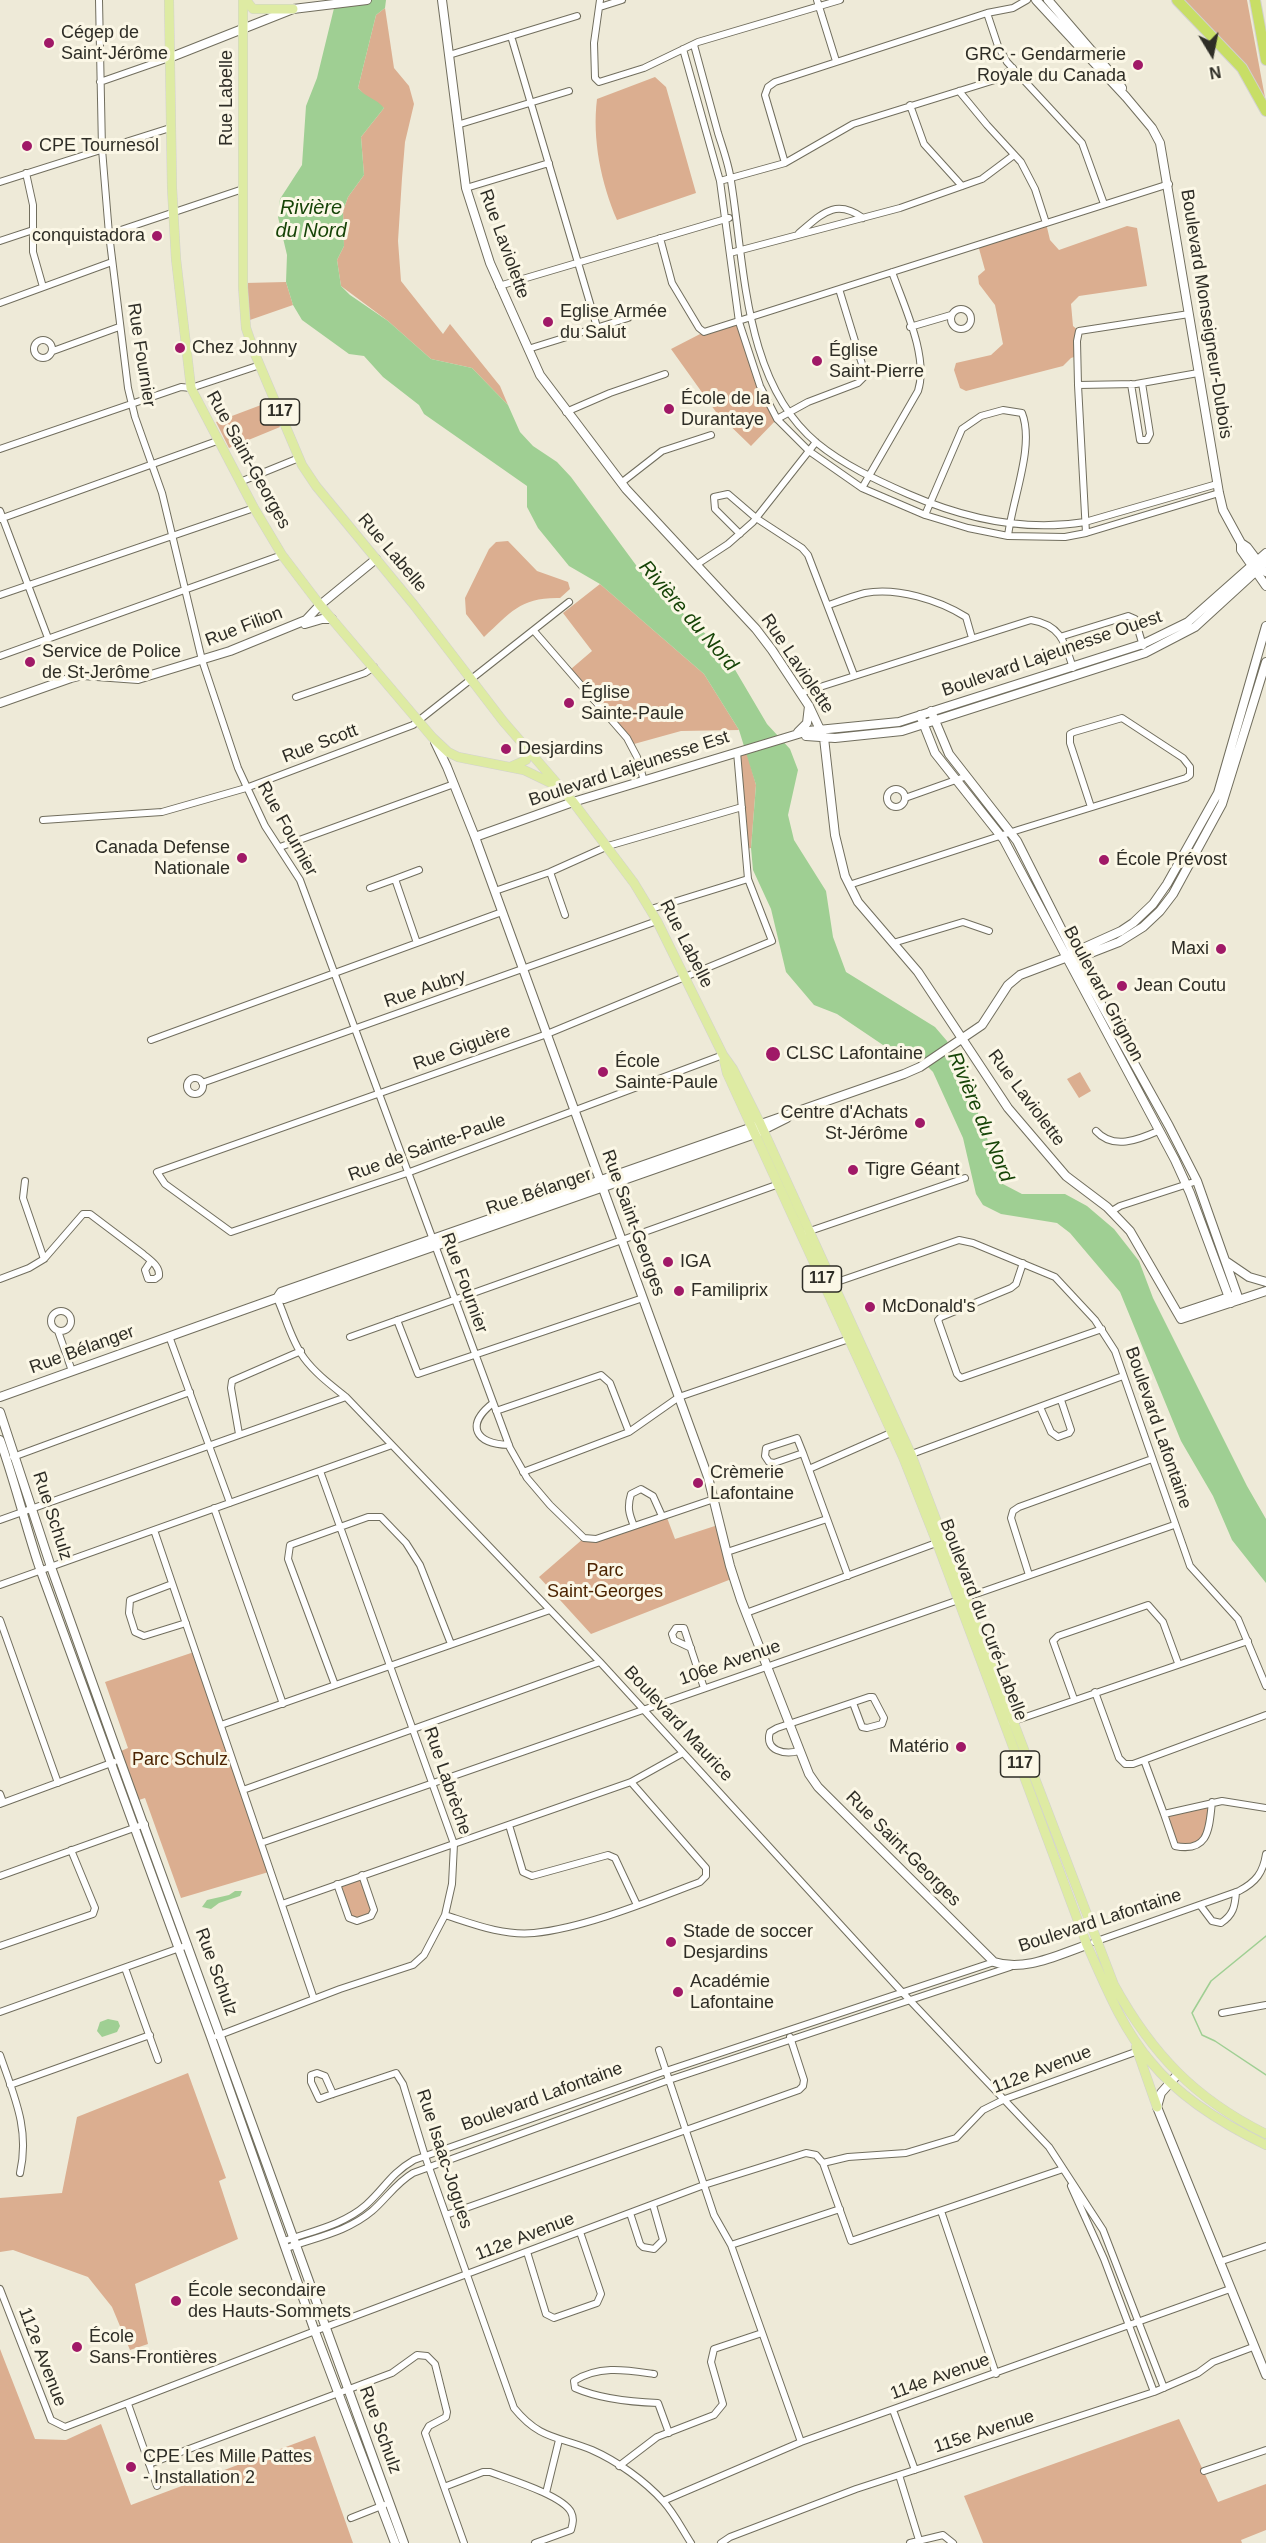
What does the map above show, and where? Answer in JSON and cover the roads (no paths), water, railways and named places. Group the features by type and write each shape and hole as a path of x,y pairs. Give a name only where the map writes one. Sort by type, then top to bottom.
{"highway":[{"path":"1177,0 1242,68 1266,111"},
{"path":"1255,0 1266,60"}],"main road":[{"name":"Rue Saint-Georges","path":"169,0 173,212 191,388 254,508 282,555 320,605 432,737 448,752 458,757 524,770 564,790"},
{"path":"245,0 253,9 293,9"},
{"name":"Rue Labelle","path":"245,0 243,189 246,328 299,458 316,486 608,846 651,909 723,1055 733,1069 757,1128"},
{"path":"509,767 526,760 526,747"},
{"name":"Boulevard du Curé-Labelle","path":"757,1128 907,1456 1092,1943 1128,2029 1151,2062 1171,2082 1211,2113 1266,2145"},
{"name":"Boulevard du Curé-Labelle","path":"1092,1943 1132,2018 1161,2056 1178,2074 1242,2122 1266,2134"},
{"path":"1128,2029 1138,2050 1157,2107"}],"street":[{"name":"Rue Fournier","path":"99,0 102,149 120,327 132,403 162,493 202,660 246,788 265,826 300,880 509,1445 524,1472 550,1505 584,1538 596,1539 714,1499"},
{"path":"100,82 169,58 293,9 367,0"},
{"name":"Rue Laviolette","path":"442,0 466,188 485,250 528,348 545,382 621,483 756,629 809,706 823,734 835,835 849,885 871,920 918,972 1008,1108 1059,1168 1112,1211 1138,1242 1179,1316 1234,1299"},
{"path":"622,0 600,3 594,43 595,78 599,82 614,79 694,45 818,3 840,0"},
{"path":"785,163 765,94 768,87 775,82 987,13 1013,8 1027,0"},
{"name":"Boulevard Monseigneur-Dubois","path":"1036,0 1126,97 1157,136 1169,184 1198,373 1223,510 1241,543 1241,550 1260,566 1266,586"},
{"name":"Boulevard Monseigneur-Dubois","path":"1048,0 1116,79 1126,97"},
{"path":"818,3 836,61"},
{"path":"987,13 998,46 1013,68 1083,143 1104,204"},
{"path":"449,55 577,16"},
{"path":"512,36 597,327"},
{"path":"694,45 731,177 751,318 767,372 774,391 816,442 870,477 930,504 1010,524 1064,526 1085,522 1217,484"},
{"path":"683,49 720,180 739,322 756,376 777,419 809,451 862,488 925,515 968,528 1008,536 1045,538 1086,533 1219,493"},
{"path":"720,180 785,163 853,124 998,79 1013,68"},
{"path":"457,125 569,91"},
{"path":"959,91 1021,162 1035,189 1046,224"},
{"path":"910,105 924,144 962,186"},
{"path":"0,182 170,128"},
{"path":"710,145 721,142"},
{"path":"730,253 900,208 982,179 1014,155"},
{"path":"466,188 549,163"},
{"path":"26,173 33,205 33,252 43,287"},
{"path":"660,238 672,283 699,328 704,332 1169,184"},
{"path":"110,234 243,189"},
{"path":"797,235 835,207 844,207 863,218"},
{"path":"500,286 736,215"},
{"path":"0,241 33,230"},
{"path":"0,303 112,261"},
{"path":"862,488 918,391 922,380 921,361 892,272"},
{"path":"777,419 808,402 858,383 864,377 839,289"},
{"path":"1086,533 1078,385 1079,331 1189,314"},
{"path":"910,327 951,315"},
{"path":"528,348 628,318"},
{"path":"53,351 120,327"},
{"path":"0,449 181,387 191,388 260,365"},
{"path":"756,376 767,372"},
{"path":"1078,385 1142,383 1198,373"},
{"path":"566,412 610,393 665,374"},
{"path":"1131,384 1140,440 1147,440 1150,434 1142,383"},
{"path":"925,515 962,429 981,416 1003,410 1022,413 1026,423 1026,442 1008,536"},
{"path":"621,483 662,451 711,435"},
{"path":"48,638 1,516 218,441"},
{"path":"696,565 740,534 756,518 816,442"},
{"path":"240,482 299,458"},
{"path":"740,534 715,508 714,497 728,494 756,518 802,548 808,555 855,675"},
{"path":"0,595 254,508"},
{"name":"Boulevard Lajeunesse Ouest","path":"823,734 895,732 1075,676 1144,648 1188,622 1260,566 1266,553"},
{"path":"0,656 282,555"},
{"name":"Rue Filion","path":"0,703 83,675 138,679 202,660 290,628 306,620 320,605 376,559"},
{"path":"829,605 866,593 891,592 921,599 966,617 972,638"},
{"name":"Rue Scott","path":"43,820 162,812 246,788 419,721 569,602"},
{"path":"1062,636 1128,616 1135,619 1144,648"},
{"path":"290,628 322,619 332,619"},
{"path":"801,693 1031,620 1046,624 1062,636 1075,676"},
{"path":"1075,955 1133,923 1153,904 1167,884 1218,793 1266,626"},
{"path":"534,630 627,738 637,757 644,781"},
{"name":"Boulevard Lajeunesse Ouest","path":"823,734 891,723 1072,666 1144,648"},
{"path":"962,1039 988,1019 1002,994 1014,979 1030,969 1135,933 1152,919 1173,894 1222,804 1266,662"},
{"path":"296,697 374,667"},
{"path":"790,736 807,723 809,706"},
{"name":"Boulevard Grignon","path":"932,711 945,748 1011,832 1197,1181 1227,1262 1234,1299"},
{"name":"Boulevard Grignon","path":"920,715 935,753 1000,836 1187,1185 1234,1299"},
{"path":"849,885 1186,778 1191,771 1188,762 1127,720 1118,718 1070,734 1070,743 1091,807"},
{"name":"Boulevard Lajeunesse Est","path":"475,837 573,802 790,736 823,734"},
{"name":"Rue Saint-Georges","path":"432,737 475,837 524,970 679,1397 714,1499 727,1552 746,1613 809,1774 818,1787 994,1962"},
{"path":"651,909 748,879 737,752"},
{"path":"905,798 967,776"},
{"path":"280,847 454,784"},
{"path":"495,891 550,872 608,846 742,807"},
{"path":"370,888 419,870"},
{"path":"550,872 565,915"},
{"path":"395,879 417,943"},
{"name":"Rue Giguère","path":"157,1172 547,1034 772,941 748,879"},
{"path":"151,1040 502,912"},
{"name":"Rue Aubry","path":"202,1083 657,921"},
{"path":"893,943 963,922 989,931"},
{"name":"Rue Bélanger","path":"0,1397 277,1298 284,1299 374,1263 757,1128 920,1066 962,1039"},
{"name":"Rue de Sainte-Paule","path":"157,1172 165,1184 231,1232 407,1173 723,1055"},
{"path":"1096,1131 1101,1136 1118,1142 1142,1138 1158,1131"},
{"path":"805,1232 965,1178"},
{"path":"25,1181 23,1198 44,1259"},
{"path":"1112,1211 1120,1206 1197,1181"},
{"path":"350,1337 781,1183"},
{"path":"0,1279 29,1268 44,1259 83,1214 90,1214 151,1261"},
{"name":"Boulevard Lafontaine","path":"829,1285 959,1240 1055,1277 1102,1329 1115,1351 1190,1566 1238,1619 1266,1686"},
{"path":"1227,1262 1249,1277 1266,1283"},
{"path":"1023,1263 1016,1284 1011,1288 938,1320 953,1364 961,1378 1102,1329"},
{"path":"1234,1299 1266,1283"},
{"path":"1234,1299 1266,1291"},
{"name":"Boulevard Maurice","path":"277,1298 292,1336 318,1373 346,1397 600,1662 902,1992 1049,2147 1103,2230 1164,2388"},
{"path":"397,1320 418,1374 643,1298"},
{"path":"58,1331 72,1371"},
{"path":"169,1336 230,1503"},
{"path":"524,1472 629,1432 679,1397 853,1338"},
{"path":"239,1434 231,1388 232,1381 301,1351"},
{"path":"496,1411 601,1375 610,1383 629,1432"},
{"path":"907,1456 1123,1376"},
{"path":"11,1458 190,1392"},
{"path":"0,1520 346,1397"},
{"path":"1040,1407 1051,1432 1058,1437 1071,1430 1061,1400"},
{"path":"493,1403 481,1412 476,1421 477,1432 483,1439 494,1445 509,1445"},
{"name":"Rue Schulz","path":"0,1412 21,1512 41,1570 211,2037 289,2243 310,2288 349,2390 395,2543"},
{"path":"809,1469 896,1431"},
{"path":"803,1453 774,1463 769,1462 765,1456 766,1448 797,1438 803,1453 809,1469 848,1576"},
{"name":"Rue Schulz","path":"0,1440 11,1458 32,1508 120,1760 221,2034 315,2331 385,2505 404,2543"},
{"path":"0,1585 392,1445"},
{"path":"1029,1575 1011,1518 1013,1511 1152,1459"},
{"name":"Rue Labrèche","path":"211,2037 413,1965 424,1955 445,1914 452,1884 454,1844 320,1471"},
{"path":"634,1526 628,1510 628,1502 631,1494 641,1489 653,1496 662,1516"},
{"path":"214,1508 283,1704"},
{"path":"335,1685 288,1559 290,1545 339,1527 368,1517 381,1517 406,1544 420,1565 451,1644"},
{"path":"727,1552 827,1518"},
{"name":"106e Avenue","path":"261,1843 1174,1525"},
{"path":"154,1530 314,1999"},
{"path":"746,1613 941,1541"},
{"path":"172,1584 130,1600 129,1613 135,1632 144,1636 186,1623"},
{"path":"1074,1699 1053,1641 1068,1632 1148,1605 1163,1622 1178,1663"},
{"path":"221,1725 550,1610"},
{"path":"0,1620 58,1784"},
{"path":"0,1644 7,1641"},
{"path":"1009,1722 1248,1641"},
{"path":"691,1648 704,1688"},
{"path":"243,1790 600,1662"},
{"path":"83,1688 93,1684"},
{"path":"1095,1692 1119,1758 1125,1764 1133,1764 1266,1715"},
{"path":"799,1751 785,1754 772,1747 768,1738 770,1732 853,1703 873,1697 884,1718 882,1724 862,1727 853,1703"},
{"path":"282,1904 631,1782 683,1753"},
{"path":"0,1794 2,1803 120,1760"},
{"path":"1144,1760 1175,1846 1184,1848 1201,1843 1208,1835 1212,1802"},
{"path":"445,1914 494,1930 533,1933 571,1926 700,1882 706,1876 706,1868 631,1782"},
{"path":"1164,1814 1222,1801 1266,1808"},
{"path":"0,1876 145,1824"},
{"path":"509,1825 523,1872 532,1876 608,1855 615,1858 637,1905"},
{"path":"0,1946 93,1914 95,1908 93,1900 71,1850"},
{"name":"Boulevard Lafontaine","path":"289,2243 340,2231 354,2224 373,2210 400,2181 429,2167 669,2080 909,1999 1010,1967 1042,1961 1236,1892 1253,1884 1260,1874 1266,1854"},
{"path":"337,1884 348,1918 357,1921 371,1916 374,1910 362,1875"},
{"path":"154,1881 164,1877"},
{"name":"Boulevard Lafontaine","path":"1200,1905 1212,1921 1221,1923 1229,1918 1235,1907 1236,1892"},
{"path":"0,2012 189,1945"},
{"name":"Boulevard Lafontaine","path":"289,2243 349,2217 367,2204 394,2173 425,2156 666,2071 994,1962 1010,1967"},
{"path":"125,1968 158,2060"},
{"path":"1222,2013 1266,2005"},
{"path":"829,2016 832,2025"},
{"path":"446,2215 799,2090 804,2080 788,2030"},
{"path":"10,2085 150,2035"},
{"path":"659,2050 714,2215 730,2245 801,2442"},
{"name":"112e Avenue","path":"0,2289 51,2420 65,2427 630,2213 806,2153 816,2156 822,2163 860,2155 906,2153 956,2138 983,2110 1005,2099 1138,2050"},
{"path":"0,2055 23,2124 25,2154 20,2173"},
{"name":"Rue Isaac-Jogues","path":"333,2094 396,2073 402,2084 513,2408 527,2425 594,2451 639,2479 663,2502 691,2543"},
{"path":"1178,2074 1161,2093 1157,2107 1266,2375"},
{"path":"822,2163 851,2241 1063,2169"},
{"name":"Boulevard Maurice","path":"1063,2169 1107,2267 1155,2392"},
{"path":"630,2213 640,2244 643,2247 654,2249 663,2240 653,2205"},
{"path":"730,2245 840,2209"},
{"path":"941,2211 996,2374"},
{"path":"527,2252 546,2314 554,2318 597,2303 601,2294 580,2232"},
{"path":"1219,2262 1266,2246"},
{"path":"1107,2267 1118,2264"},
{"path":"301,2291 310,2288"},
{"name":"114e Avenue","path":"663,2502 801,2442 1230,2289"},
{"path":"619,2466 657,2437 714,2415 723,2404 711,2362 714,2349 762,2333"},
{"name":"115e Avenue","path":"722,2543 730,2537 856,2489 1155,2392 1198,2373 1213,2362 1253,2347"},
{"path":"149,2464 392,2373 417,2355 427,2356 435,2364 447,2412 446,2417 429,2426 425,2433 464,2543"},
{"path":"654,2374 615,2369 583,2375 574,2381 575,2388 583,2391 615,2399 658,2403 669,2433"},
{"path":"128,2404 157,2486"},
{"path":"892,2410 915,2470"},
{"path":"546,2493 559,2439"},
{"path":"1204,2471 1266,2450"},
{"path":"444,2487 483,2472 490,2472 546,2493 570,2510 574,2521 571,2530 535,2543"},
{"path":"899,2475 920,2540"},
{"path":"351,2518 385,2505"},
{"path":"910,2543 943,2535 953,2543"}],"water":[{"name":"Rivière du Nord","path":"336,0 386,0 385,8 376,15 358,88 384,108 361,137 364,175 348,197 343,211 344,246 337,260 341,286 350,295 388,321 431,359 472,368 508,405 520,432 533,446 557,462 571,477 647,580 724,651 767,724 790,749 798,770 788,815 794,840 826,891 833,937 846,972 935,1027 947,1041 983,1125 1001,1183 1022,1194 1065,1194 1087,1206 1114,1229 1139,1261 1153,1298 1247,1486 1266,1519 1266,1583 1232,1540 1213,1496 1181,1441 1120,1292 1070,1233 1057,1223 1001,1214 983,1205 976,1194 963,1138 933,1072 915,1054 883,1045 837,1014 814,1005 786,972 771,909 753,870 751,848 756,785 739,730 704,674 600,584 569,566 538,528 527,507 527,486 424,414 419,405 383,377 364,356 349,354 302,320 293,305 286,282 287,255 278,217 280,199 302,165 306,106 317,78"},
{"path":"235,1891 242,1891 240,1896 219,1903 211,1909 202,1907 207,1900 229,1895"},
{"path":"108,2019 118,2021 120,2026 117,2032 102,2037 97,2031 100,2022"}],"waterway":[{"path":"1266,1936 1211,1981 1192,2013 1202,2035 1215,2041 1266,2075"}],"place":[{"name":"Cégep de Saint-Jérôme","path":"49,43"},
{"name":"GRC - Gendarmerie Royale du Canada","path":"1138,65"},
{"name":"CPE Tournesol","path":"27,146"},
{"name":"conquistadora","path":"157,236"},
{"name":"Eglise Armée du Salut","path":"548,322"},
{"name":"Chez Johnny","path":"180,348"},
{"name":"Église Saint-Pierre","path":"817,361"},
{"name":"École de la Durantaye","path":"669,409"},
{"name":"Service de Police de St-Jerôme","path":"30,662"},
{"name":"Église Sainte-Paule","path":"569,703"},
{"name":"Desjardins","path":"506,749"},
{"name":"Canada Defense Nationale","path":"242,858"},
{"name":"École Prévost","path":"1104,860"},
{"name":"Maxi","path":"1221,949"},
{"name":"Jean Coutu","path":"1122,986"},
{"name":"CLSC Lafontaine","path":"773,1054"},
{"name":"École Sainte-Paule","path":"603,1072"},
{"name":"Centre d'Achats St-Jérôme","path":"920,1123"},
{"name":"Tigre Géant","path":"853,1170"},
{"name":"IGA","path":"668,1262"},
{"name":"Familiprix","path":"679,1291"},
{"name":"McDonald's","path":"870,1307"},
{"name":"Crèmerie Lafontaine","path":"698,1483"},
{"name":"Matério","path":"961,1747"},
{"name":"Stade de soccer Desjardins","path":"671,1942"},
{"name":"Académie Lafontaine","path":"678,1992"},
{"name":"École secondaire des Hauts-Sommets","path":"176,2301"},
{"name":"École Sans-Frontières","path":"77,2347"},
{"name":"CPE Les Mille Pattes - Installation 2","path":"131,2467"}],"park label":[{"name":"Parc Saint-Georges","path":"605,1581"},
{"name":"Parc Schulz","path":"180,1760"}]}
